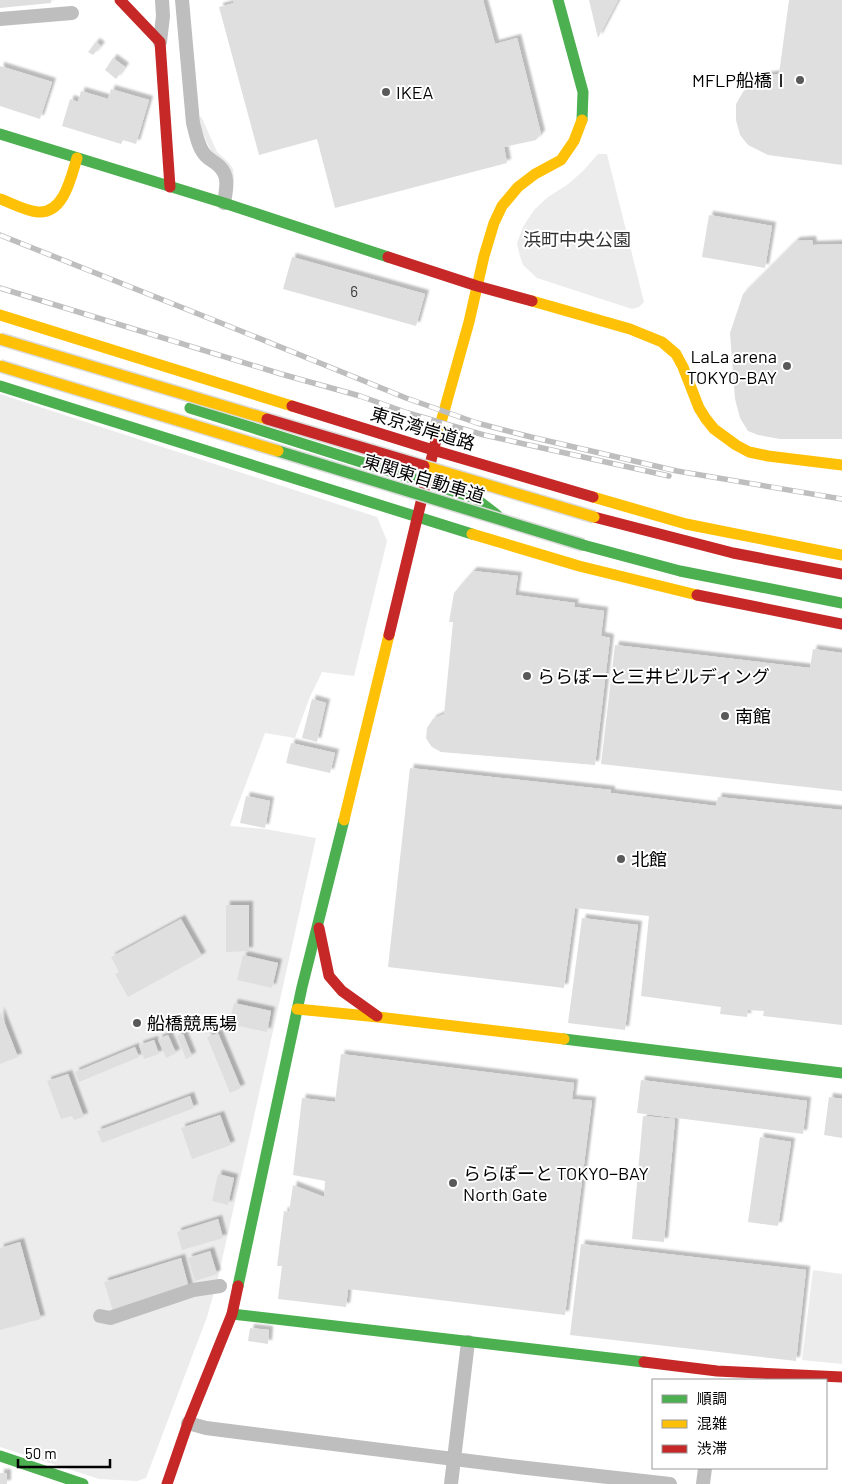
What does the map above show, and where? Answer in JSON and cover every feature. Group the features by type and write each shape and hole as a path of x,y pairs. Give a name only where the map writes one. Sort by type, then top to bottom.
{"main road":[{"path":"120,0 160,42 170,187"},
{"path":"167,1484 188,1423 232,1314 297,1009 417,517 494,223 502,206 518,187 535,174 561,160 574,141 582,120 583,92 558,0"},
{"path":"0,134 224,203 477,286 630,329 662,342 676,354 699,408 706,419 714,429 736,445 749,452 768,456 842,465"},
{"path":"0,199 37,212 45,212 54,208 60,202 77,158"},
{"name":"東京湾岸道路","path":"0,315 434,450 686,524 842,555"},
{"name":"東関東自動車道","path":"0,339 594,517 733,553 842,574"},
{"path":"0,349 132,390"},
{"name":"東関東自動車道","path":"0,366 583,545 680,571 842,603"},
{"path":"0,386 500,543 650,584 780,613 842,624"},
{"path":"180,405 475,498 513,528 555,541 595,569"},
{"path":"318,922 329,976 342,991 378,1017"},
{"path":"297,1009 378,1017 842,1073"},
{"path":"232,1314 468,1342 716,1376 842,1377"},
{"path":"0,1456 83,1484"}],"street":[{"path":"160,42 163,16 162,0"},
{"path":"182,0 194,123 197,137 206,156 221,167 226,176 224,203"},
{"path":"0,19 72,13"},
{"path":"100,1316 110,1318 193,1290 220,1286"},
{"path":"451,1484 468,1342"},
{"path":"188,1423 206,1428 670,1484"},
{"path":"703,1484 705,1469"}],"green space":[{"path":"201,116 217,152 233,169 233,185 230,184 212,154 198,122"},
{"name":"浜町中央公園","path":"598,154 607,154 644,302 639,307 632,309 537,278 523,265 519,253 517,243 523,227 534,210 583,171"},
{"name":"船橋競馬場","path":"0,394 377,517 387,541 354,676 322,672 309,699 295,738 265,733 230,826 265,829 316,838 218,1278 207,1317 146,1478 137,1481 99,1479 0,1447"},
{"path":"813,1270 842,1274 842,1364 802,1360"}],"building":[{"path":"0,0 51,0 51,3 0,8"},
{"name":"IKEA","path":"233,0 483,0 495,44 517,38 541,134 536,140 504,147 507,163 335,208 317,139 259,155 219,7 234,3"},
{"path":"589,0 618,0 598,38"},
{"name":"MFLP船橋Ⅰ","path":"789,0 842,0 842,165 768,155 748,145 740,135 736,120 736,104 743,92 752,83 765,76 779,74"},
{"path":"96,42 101,46 93,55 88,52"},
{"path":"113,58 125,67 116,79 105,70"},
{"path":"0,66 52,82 40,119 0,106"},
{"path":"111,89 149,100 136,144 123,140 121,144 62,126 70,99 78,102 81,91 108,99"},
{"path":"709,215 772,226 765,268 702,257"},
{"name":"LaLa arena TOKYO-BAY","path":"812,240 813,245 842,244 842,439 780,439 758,435 748,431 740,418 735,399 730,333 743,294 796,241"},
{"path":"292,257 425,294 416,326 283,289"},
{"name":"ららぽーと三井ビルディング","path":"473,571 518,576 515,595 575,603 574,607 604,611 601,636 610,638 595,765 441,752 429,743 426,738 427,728 433,719 444,714 453,622 449,622 454,593"},
{"name":"南館","path":"615,645 810,668 813,649 842,653 842,791 601,764"},
{"path":"312,699 326,703 317,742 302,738"},
{"path":"291,743 335,753 330,773 286,763"},
{"name":"北館","path":"410,768 611,790 611,793 716,806 718,797 842,810 842,1025 763,1016 764,1011 748,1010 747,1017 720,1014 721,1007 641,996 649,916 575,908 564,988 388,967"},
{"path":"246,796 270,801 265,828 240,823"},
{"path":"226,905 249,905 249,951 226,952"},
{"path":"582,918 638,925 625,1030 568,1023"},
{"path":"181,919 202,956 128,997 115,974 119,972 111,957"},
{"path":"243,955 278,963 272,988 237,980"},
{"path":"234,1003 271,1011 267,1032 229,1024"},
{"path":"0,1011 18,1057 0,1064"},
{"path":"218,1033 241,1088 230,1093 207,1037"},
{"path":"183,1034 192,1056 186,1059 177,1036"},
{"path":"168,1035 176,1053 166,1058 158,1039"},
{"path":"154,1040 159,1054 144,1059 139,1045"},
{"path":"135,1047 139,1057 79,1082 75,1072"},
{"name":"ららぽーと TOKYO−BAY North Gate","path":"341,1054 574,1083 572,1099 592,1101 565,1315 348,1289 346,1307 278,1299 282,1266 277,1266 284,1211 289,1212 293,1185 324,1197 325,1181 293,1175 302,1098 335,1102"},
{"path":"68,1074 84,1117 74,1120 72,1116 61,1119 47,1081"},
{"path":"641,1080 807,1101 803,1134 637,1113"},
{"path":"190,1096 194,1108 102,1143 97,1131"},
{"path":"829,1097 842,1099 842,1138 824,1135"},
{"path":"220,1115 231,1145 192,1159 181,1128"},
{"path":"643,1116 675,1119 664,1242 632,1239"},
{"path":"760,1137 791,1142 778,1226 748,1222"},
{"path":"218,1174 234,1178 228,1205 212,1201"},
{"path":"218,1219 223,1238 182,1250 177,1232"},
{"path":"20,1242 41,1319 0,1330 0,1248"},
{"path":"581,1244 806,1270 796,1361 570,1335"},
{"path":"210,1251 217,1274 195,1281 188,1258"},
{"path":"181,1258 189,1288 113,1311 104,1282"},
{"path":"250,1328 269,1330 268,1344 248,1341"},
{"path":"0,1473 7,1473 7,1484 0,1484"}],"railway":[{"path":"0,235 406,398 477,423 677,471 842,499"},
{"path":"0,288 484,435 669,476"}],"traffic: fast":[{"path":"558,0 583,92 582,120"},
{"path":"0,134 224,203 388,257"},
{"path":"0,386 472,534"},
{"path":"190,408 475,498 497,515"},
{"path":"278,451 583,545"},
{"path":"583,545 680,571 842,603"},
{"path":"238,1286 302,987 344,820"},
{"path":"564,1039 842,1073"},
{"path":"232,1314 644,1362"},
{"path":"0,1456 83,1484"}],"traffic: slow":[{"path":"436,440 494,223 502,206 518,187 535,174 561,160 574,141 582,120"},
{"path":"0,199 28,210 47,211 54,207 65,193 77,158"},
{"path":"532,301 630,329 662,342 676,354 699,408 706,419 714,429 749,452 842,465"},
{"path":"0,315 292,406"},
{"path":"0,339 267,419"},
{"path":"0,366 278,451"},
{"path":"424,466 594,517"},
{"path":"593,497 686,524 842,555"},
{"path":"472,534 579,566 697,595"},
{"path":"344,820 389,635"},
{"path":"297,1009 564,1039"}],"traffic: jam":[{"path":"120,0 160,42 170,187"},
{"path":"388,257 477,286 532,301"},
{"path":"292,406 593,497"},
{"path":"267,419 424,466"},
{"path":"389,635 436,440"},
{"path":"594,517 733,553 842,574"},
{"path":"697,595 842,624"},
{"path":"319,928 329,976 342,991 377,1016"},
{"path":"167,1484 188,1423 232,1314 238,1286"},
{"path":"644,1362 717,1371 842,1377"}],"place":[{"name":"MFLP船橋Ⅰ","path":"800,80"},
{"name":"IKEA","path":"386,92"},
{"name":"LaLa arena TOKYO-BAY","path":"787,366"},
{"name":"ららぽーと三井ビルディング","path":"527,676"},
{"name":"南館","path":"725,716"},
{"name":"北館","path":"621,859"},
{"name":"船橋競馬場","path":"137,1023"},
{"name":"ららぽーと TOKYO−BAY North Gate","path":"453,1183"}]}
